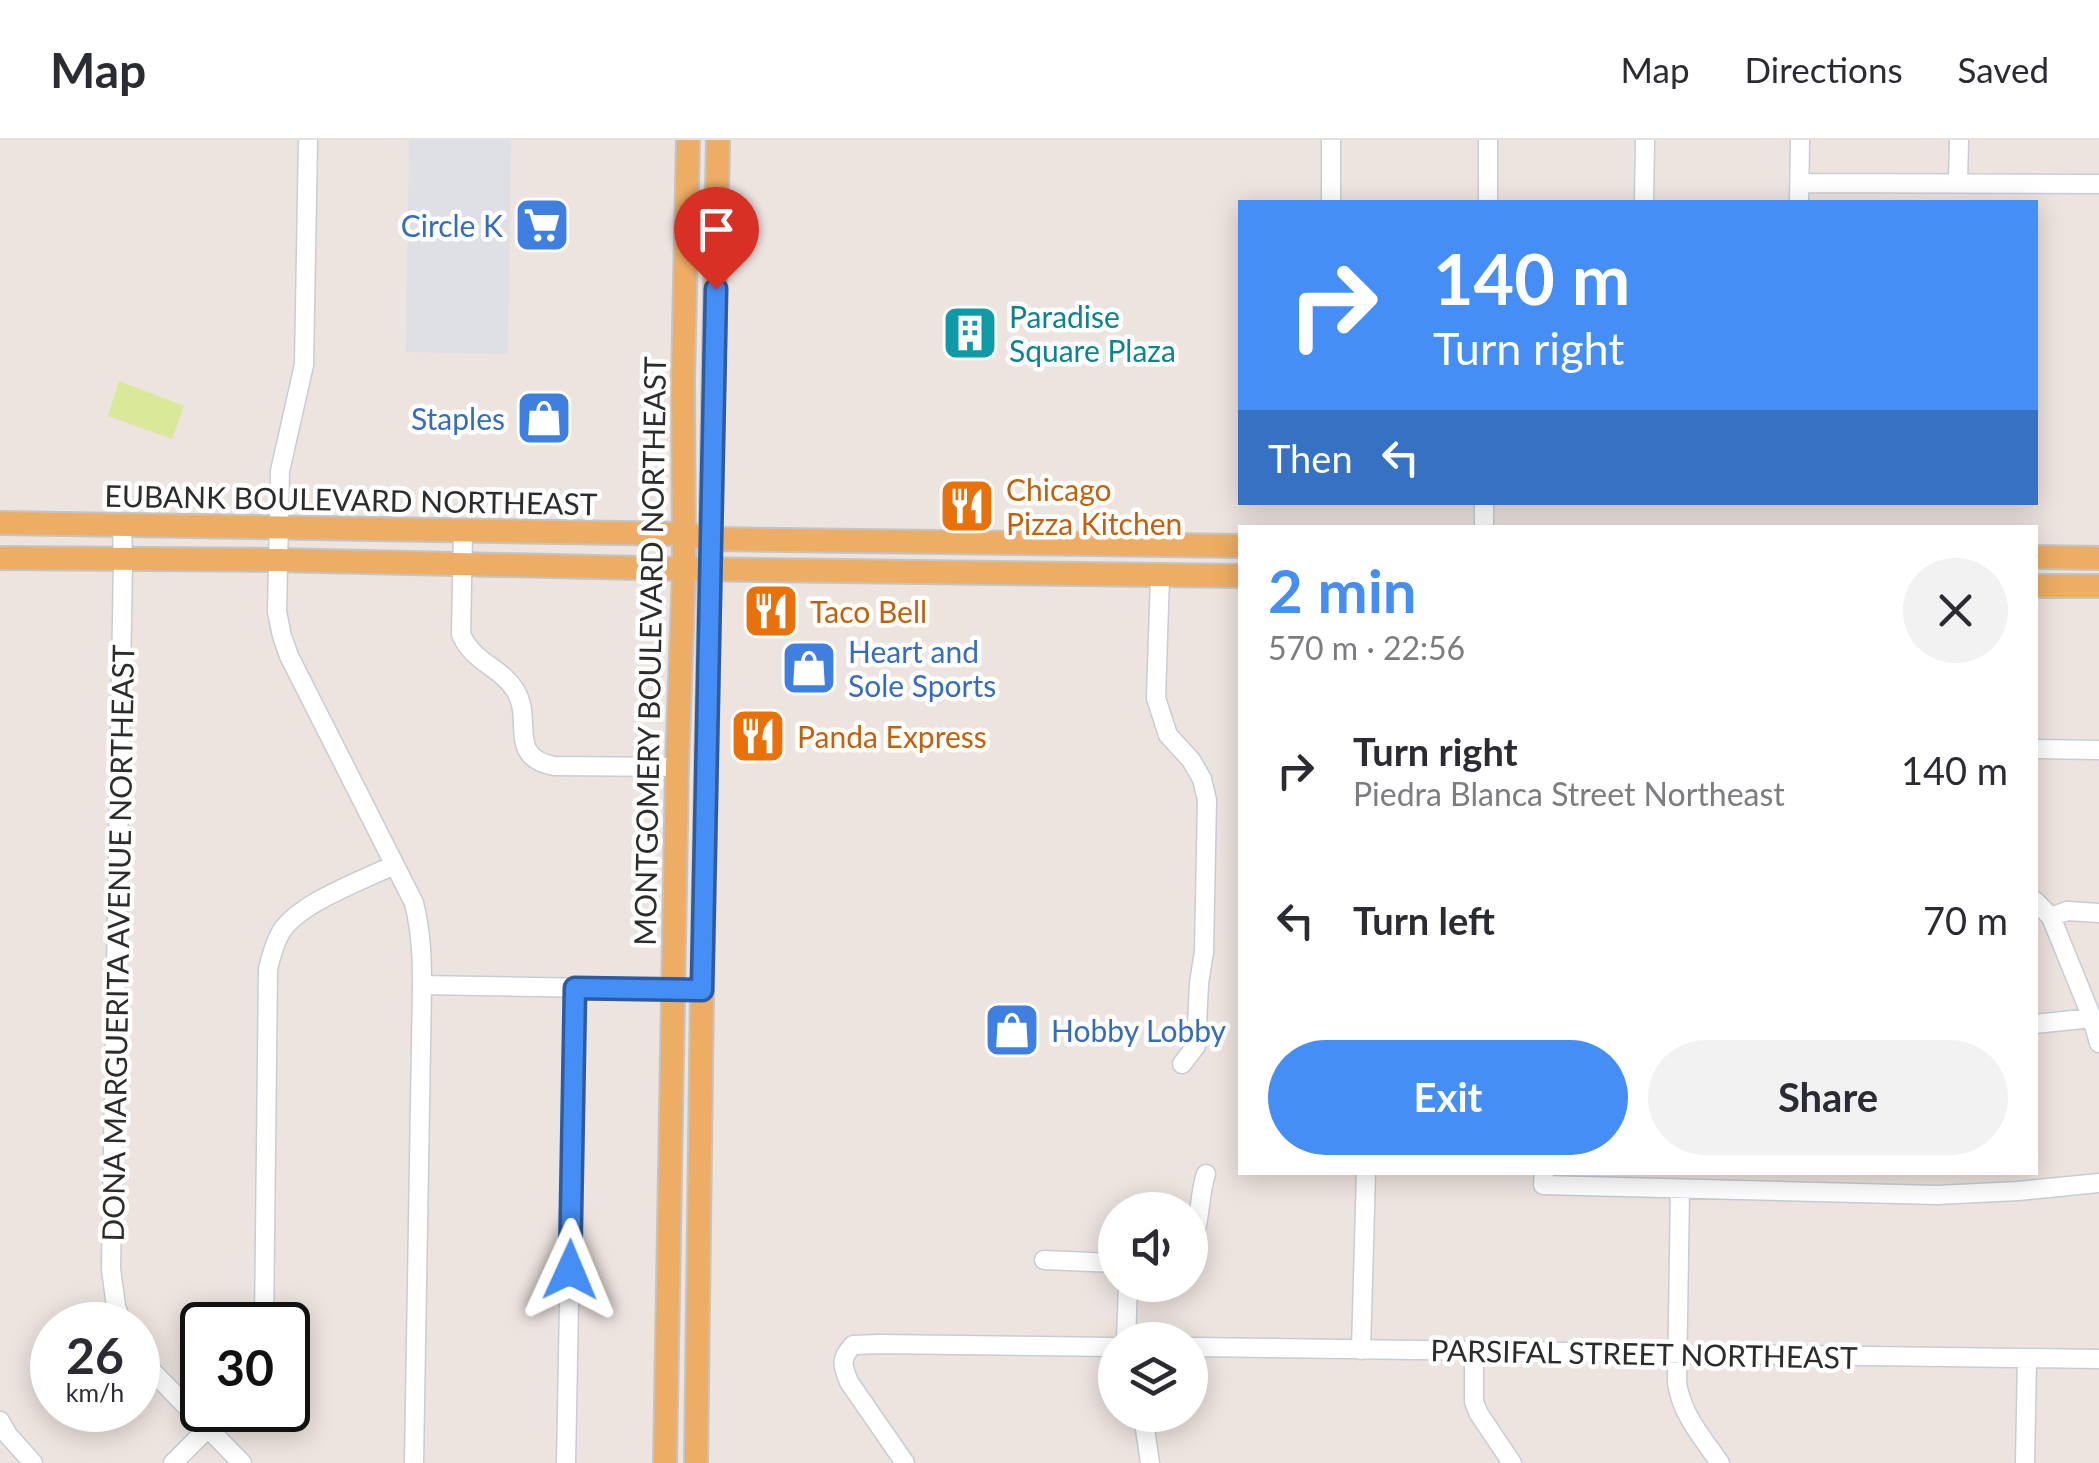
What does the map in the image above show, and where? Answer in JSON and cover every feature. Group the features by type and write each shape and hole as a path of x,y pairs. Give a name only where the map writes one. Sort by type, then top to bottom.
{"main road":[{"name":"MONTGOMERY BOULEVARD NORTHEAST","path":"665,1463 684,570 688,140"},
{"name":"MONTGOMERY BOULEVARD NORTHEAST","path":"696,1463 718,140"},
{"name":"EUBANK BOULEVARD NORTHEAST","path":"0,523 1238,546"},
{"path":"2038,557 2099,558"},
{"name":"EUBANK BOULEVARD NORTHEAST","path":"0,558 1238,576"},
{"path":"2038,586 2099,586"},
{"path":"678,767 693,775 694,852 696,858 706,862"}],"street":[{"path":"308,140 304,365 280,471 277,612 286,646 414,903 420,924 414,1463"},
{"path":"1331,200 1332,140"},
{"path":"1488,140 1488,200"},
{"path":"1644,200 1645,140"},
{"path":"1800,140 1799,193 1958,183 2099,184"},
{"path":"1958,183 1959,140"},
{"name":"DONA MARGUERITA AVENUE NORTHEAST","path":"115,1302 111,1269 122,525"},
{"path":"463,532 461,634 466,647 517,692 528,754 540,764 554,766 678,767"},
{"path":"1160,575 1156,698 1168,734 1202,780 1207,800 1204,952 1198,984 1196,1046 1182,1064"},
{"path":"2038,749 2099,750"},
{"path":"264,1302 268,969 272,950 282,930 296,915 394,864"},
{"path":"2038,904 2051,917 2099,1043"},
{"path":"2051,917 2067,912 2099,913"},
{"path":"422,985 702,990"},
{"path":"566,1463 575,988"},
{"path":"2038,1024 2092,1018"},
{"path":"1202,1192 1206,1174"},
{"path":"1361,1350 1366,1175"},
{"path":"1544,1179 1680,1189 1936,1196 2099,1183"},
{"path":"1680,1189 1680,1401 1720,1463"},
{"path":"1044,1260 1098,1262"},
{"path":"906,1463 849,1382 843,1367 844,1354 853,1345 1098,1346"},
{"name":"PARSIFAL STREET NORTHEAST","path":"1208,1348 2099,1359"},
{"path":"1474,1351 1474,1402 1512,1463"},
{"path":"2025,1463 2027,1358"},
{"path":"160,1379 180,1400"},
{"path":"0,1421 33,1463"},
{"path":"172,1463 204,1432"},
{"path":"212,1432 242,1463"},
{"path":"1146,1432 1150,1463"}],"shaded area":[{"path":"409,140 511,140 508,354 406,352"}],"green space":[{"path":"119,381 184,406 172,439 108,416"}],"place":[{"name":"Circle K","path":"542,225"},
{"name":"Paradise Square Plaza","path":"970,333"},
{"name":"Staples","path":"544,418"},
{"name":"Chicago Pizza Kitchen","path":"967,506"},
{"name":"Taco Bell","path":"771,611"},
{"name":"Heart and Sole Sports","path":"809,668"},
{"name":"Panda Express","path":"758,736"},
{"name":"Hobby Lobby","path":"1012,1030"}],"route":[{"path":"570,1270 575,988 702,990 716,289"}]}
